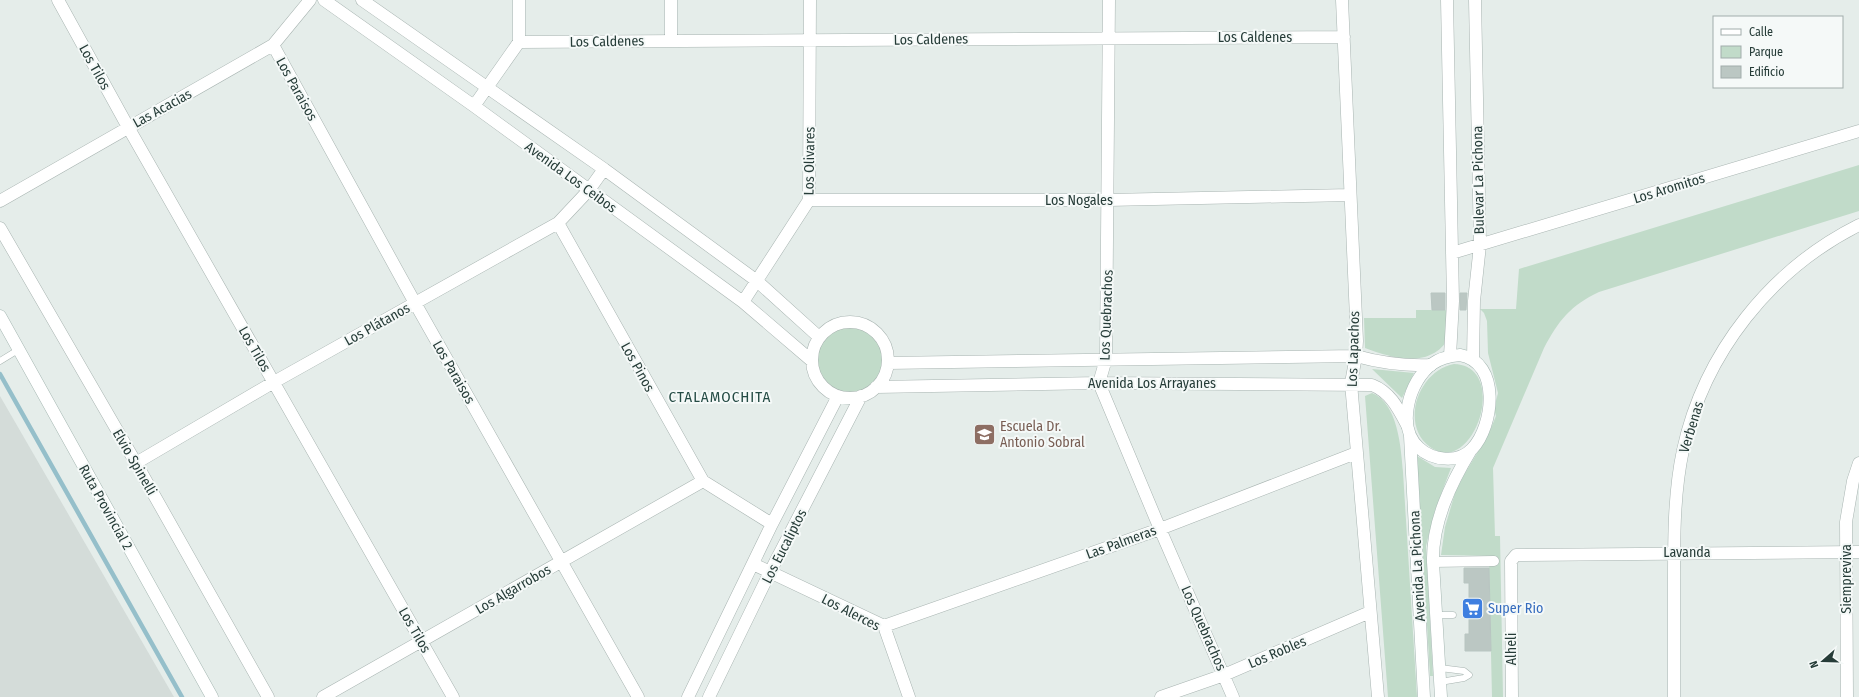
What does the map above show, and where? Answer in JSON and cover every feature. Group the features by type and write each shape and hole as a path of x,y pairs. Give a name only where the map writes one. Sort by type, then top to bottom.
{"street":[{"name":"Los Tilos","path":"58,0 128,127 453,697"},
{"name":"Las Acacias","path":"0,201 273,45 310,0"},
{"name":"Avenida Los Ceibos","path":"324,0 474,106 743,302 812,361"},
{"name":"Avenida Los Ceibos","path":"362,0 604,169 757,281 819,337"},
{"path":"474,106 519,42 519,0"},
{"path":"671,0 671,40"},
{"name":"Los Olivares","path":"743,302 809,200 810,0"},
{"name":"Los Quebrachos","path":"1109,0 1106,359 1099,383 1160,529 1233,697"},
{"name":"Los Lapachos","path":"1342,0 1356,356 1351,383 1378,697"},
{"name":"Bulevar La Pichona","path":"1447,0 1453,301 1450,356"},
{"name":"Bulevar La Pichona","path":"1473,359 1474,301 1480,245 1475,0"},
{"name":"Los Caldenes","path":"519,42 1108,37 1344,37"},
{"name":"Los Paraisos","path":"273,45 415,303 638,697"},
{"name":"Los Aromitos","path":"1452,253 1859,131"},
{"name":"Los Plátanos","path":"136,463 274,382 558,223 589,190 604,169"},
{"name":"Los Nogales","path":"809,200 1108,200 1350,195"},
{"name":"Los Pinos","path":"558,223 703,481 772,524"},
{"name":"Verbenas","path":"1674,697 1674,552 1676,504 1683,450 1699,399 1722,351 1752,310 1787,272 1824,244 1859,225"},
{"name":"Elvio Spinelli","path":"0,228 136,463 268,697"},
{"name":"Ruta Provincial 2","path":"0,316 212,697"},
{"path":"847,322 858,322 868,326 877,333 884,342 888,363 884,376 876,387 861,396 849,398 838,396 828,390 820,382 814,372 812,361 814,348 819,337 827,329 836,324 847,322"},
{"path":"1460,355 1473,359 1481,365 1485,373 1490,396 1486,421 1481,434 1471,450 1459,457 1438,458 1428,455 1418,447 1408,430 1408,402 1422,375 1431,365 1450,356 1460,355"},
{"name":"Avenida Los Arrayanes","path":"888,363 1356,356 1394,364 1411,366 1431,365"},
{"name":"Avenida Los Arrayanes","path":"876,387 1099,383 1351,383 1372,385 1381,388 1398,408 1408,430"},
{"name":"Los Eucaliptos","path":"688,697 752,564 838,396"},
{"name":"Los Eucaliptos","path":"709,697 770,572 861,396"},
{"name":"Avenida La Pichona","path":"1408,430 1424,697"},
{"name":"Avenida La Pichona","path":"1441,697 1433,562 1434,543 1439,520 1446,499 1471,450"},
{"name":"Las Palmeras","path":"884,626 1160,529 1356,453"},
{"name":"Siempreviva","path":"1846,697 1845,552 1849,501 1853,481 1859,463"},
{"name":"Los Algarrobos","path":"323,697 703,481"},
{"name":"Lavanda","path":"1516,555 1674,552 1859,552"},
{"name":"Alheli","path":"1512,697 1511,561 1516,555"},
{"path":"1433,562 1453,565 1494,561"},
{"name":"Los Alerces","path":"752,564 884,626 909,697"},
{"name":"Los Robles","path":"1161,697 1224,675 1370,612"},
{"path":"204,682 218,697"}],"lane":[{"path":"0,361 18,350"},
{"path":"1436,615 1453,615"},
{"path":"1440,668 1464,671 1469,675 1464,678 1440,682"}],"shaded area":[{"path":"0,396 174,697 0,697"}],"green space":[{"path":"1859,165 1859,211 1599,292 1573,308 1560,322 1544,348 1493,468 1495,536 1500,536 1503,697 1492,697 1489,566 1495,565 1495,556 1441,555 1445,527 1455,493 1489,433 1496,416 1494,409 1498,393 1488,353 1487,321 1484,313 1480,309 1516,309 1519,269"},
{"path":"1416,310 1446,310 1447,341 1439,350 1430,355 1409,359 1386,355 1365,348 1364,318 1416,318"},
{"path":"850,322 864,325 877,333 885,346 888,360 885,374 877,387 864,395 850,398 836,395 823,387 815,374 812,360 815,346 823,333 836,325"},
{"path":"1454,364 1471,369 1480,382 1483,400 1480,418 1472,435 1460,448 1446,453 1430,447 1421,437 1416,425 1415,412 1417,399 1431,376 1442,368"},
{"path":"1372,369 1414,373 1402,398"},
{"path":"1372,393 1381,398 1388,406 1393,416 1401,451 1417,697 1388,697 1365,396"},
{"path":"1417,456 1435,467 1451,468 1435,510 1426,546 1433,676 1430,676"}],"building":[{"path":"1431,293 1445,293 1445,310 1432,310"},
{"path":"1460,293 1467,293 1466,310 1460,310"},
{"path":"1464,568 1489,568 1491,651 1465,651 1465,634 1469,634 1469,583 1464,583"}],"waterway":[{"path":"0,374 182,697"}],"place":[{"name":"Escuela Dr. Antonio Sobral","path":"985,434"},
{"name":"Super Rio","path":"1473,608"}],"district":[{"name":"CTALAMOCHITA","path":"720,397"}]}
